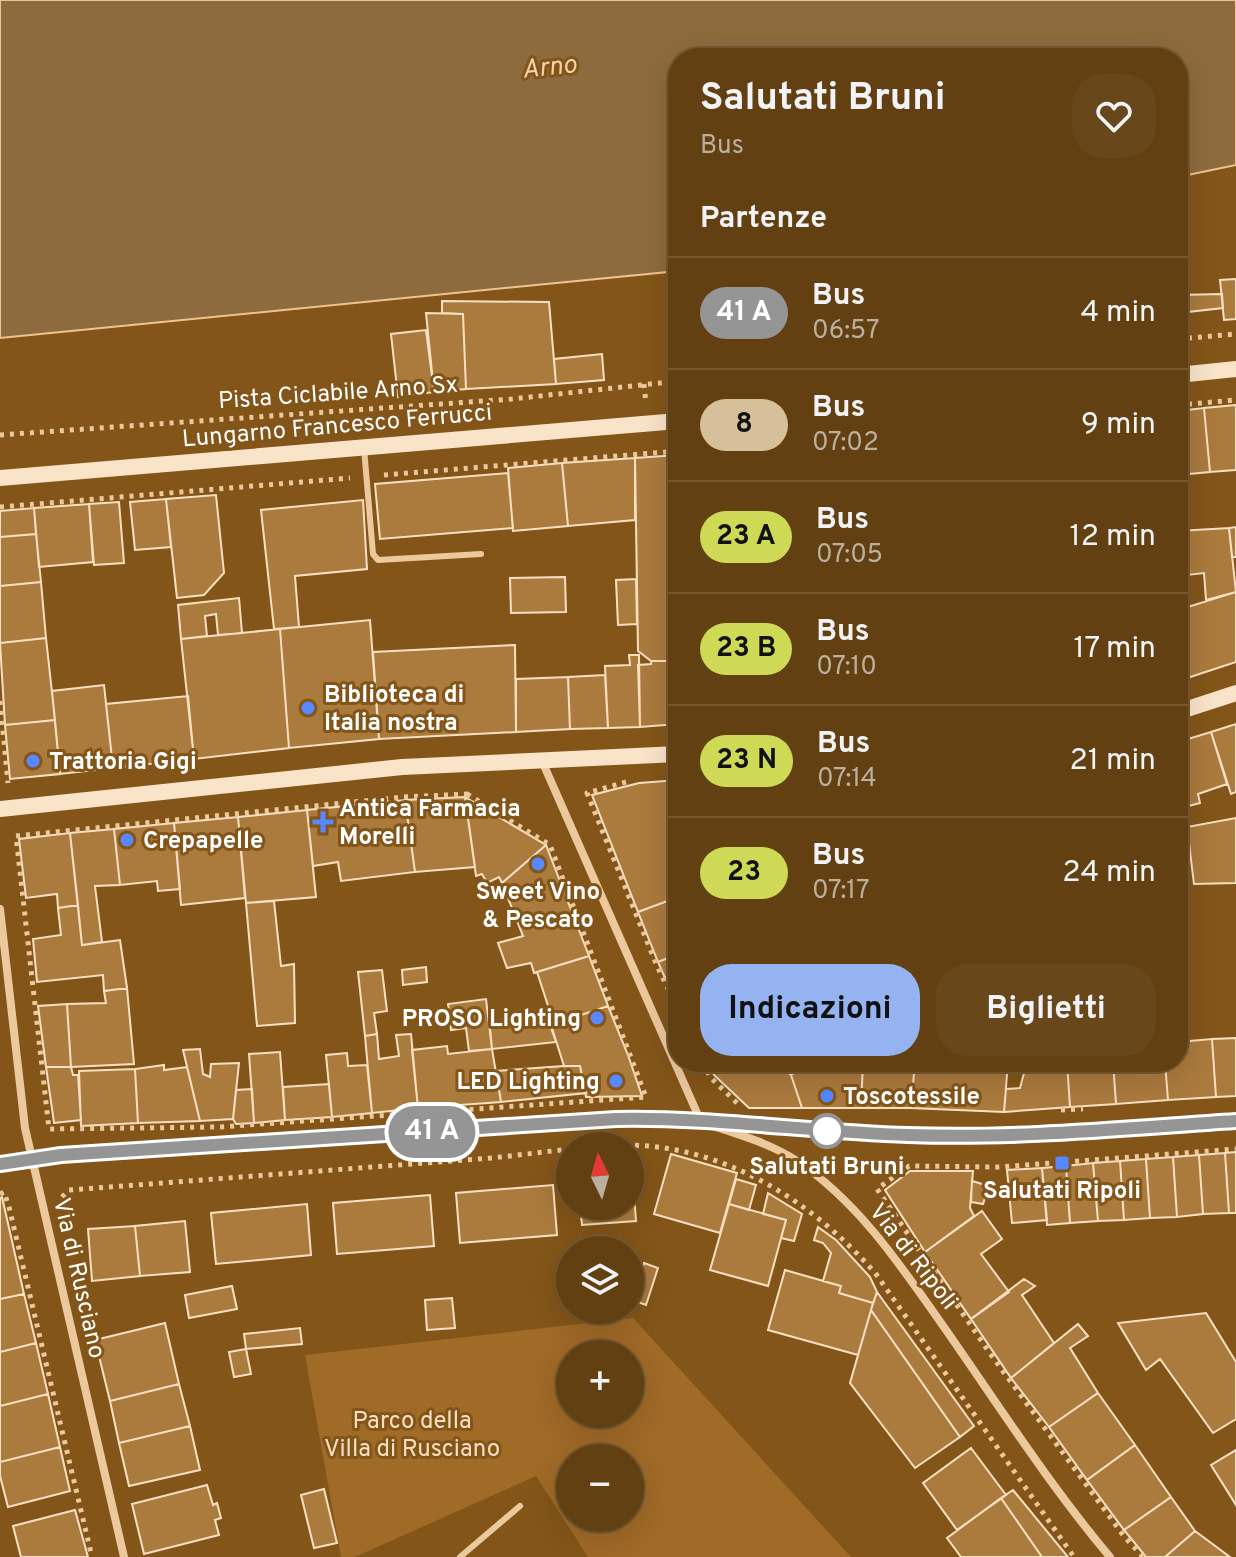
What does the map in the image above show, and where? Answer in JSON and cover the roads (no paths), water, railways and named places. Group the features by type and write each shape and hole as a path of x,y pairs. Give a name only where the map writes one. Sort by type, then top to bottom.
{"street":[{"path":"1188,374 1236,369"},
{"name":"Lungarno Francesco Ferrucci","path":"0,478 668,422"},
{"path":"1188,709 1236,693"},
{"path":"0,809 402,767 668,755"},
{"path":"542,761 668,1047"},
{"name":"Via di Rusciano","path":"0,909 25,1128 124,1557"},
{"path":"679,1072 701,1122"},
{"path":"0,1164 32,1159 616,1119 869,1134 987,1136 1236,1121"},
{"name":"Via di Ripoli","path":"701,1122 782,1152 814,1174 863,1220 904,1269 1058,1492 1110,1557"}],"lane":[{"path":"364,448 373,554 378,560 481,554"},
{"path":"460,1557 520,1506"}],"water":[{"name":"Arno","path":"0,0 1236,0 1236,165 1188,175 1188,48 668,48 668,272 0,338"}],"place":[{"name":"Biblioteca di Italia nostra","path":"308,708"},
{"name":"Trattoria Gigi","path":"33,761"},
{"name":"Antica Farmacia Morelli","path":"323,822"},
{"name":"Crepapelle","path":"127,840"},
{"name":"Sweet Vino & Pescato","path":"538,864"},
{"name":"PROSO Lighting","path":"597,1018"},
{"name":"LED Lighting","path":"616,1081"},
{"name":"Toscotessile","path":"827,1096"},
{"name":"Salutati Bruni","path":"827,1131"},
{"name":"Salutati Ripoli","path":"1062,1163"}],"park label":[{"name":"Parco della Villa di Rusciano","path":"412,1434"}]}
